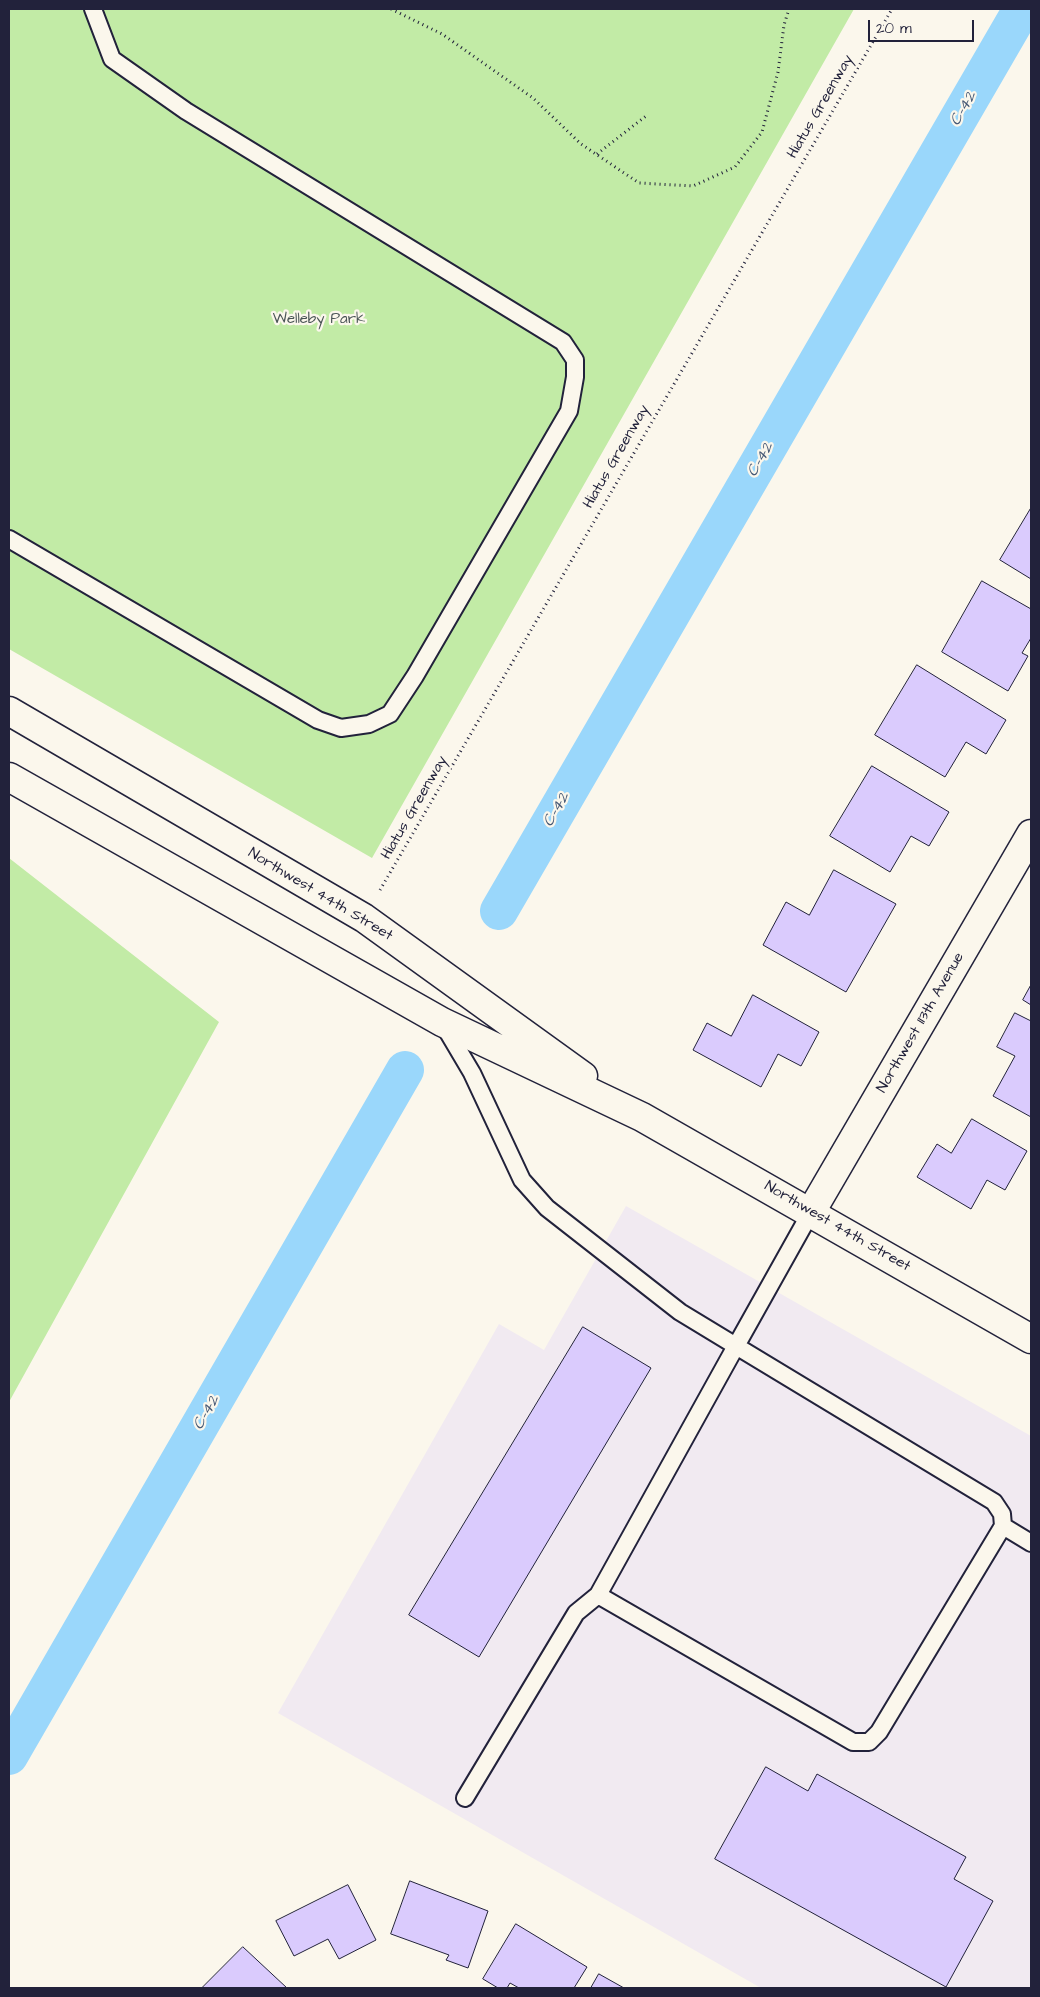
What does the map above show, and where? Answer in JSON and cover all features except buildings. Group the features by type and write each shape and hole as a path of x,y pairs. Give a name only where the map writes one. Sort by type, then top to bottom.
{"street":[{"name":"Northwest 44th Street","path":"9,711 364,918 642,1117"},
{"name":"Northwest 44th Street","path":"9,777 442,1022 642,1117 1031,1339"},
{"name":"Northwest 113th Avenue","path":"811,1212 1031,834"}],"lane":[{"path":"9,539 318,720 341,728 369,724 390,714 415,676 569,410 575,377 575,360 563,342 186,111 112,59 93,9"},
{"path":"442,1022 472,1073 522,1180 547,1208 680,1312 994,1502 1002,1514 1003,1526 879,1732 869,1742 853,1742 598,1595"},
{"path":"465,1798 576,1613 598,1595 811,1212"},
{"path":"1003,1526 1031,1543"}],"path":[{"path":"391,9 442,34 533,98 581,144 639,183 694,186 735,167 762,132 778,72 784,25 789,9"},
{"name":"Hiatus Greenway","path":"364,918 892,9"},
{"path":"597,154 646,116"}],"shaded area":[{"path":"626,1206 1031,1436 1031,1988 761,1988 278,1713 499,1324 544,1350"}],"green space":[{"name":"Welleby Park","path":"9,9 854,9 372,858 9,649"},
{"path":"9,858 219,1022 9,1402"}],"waterway":[{"name":"C-42","path":"499,911 1022,9"},
{"name":"C-42","path":"9,1756 405,1070"}]}
